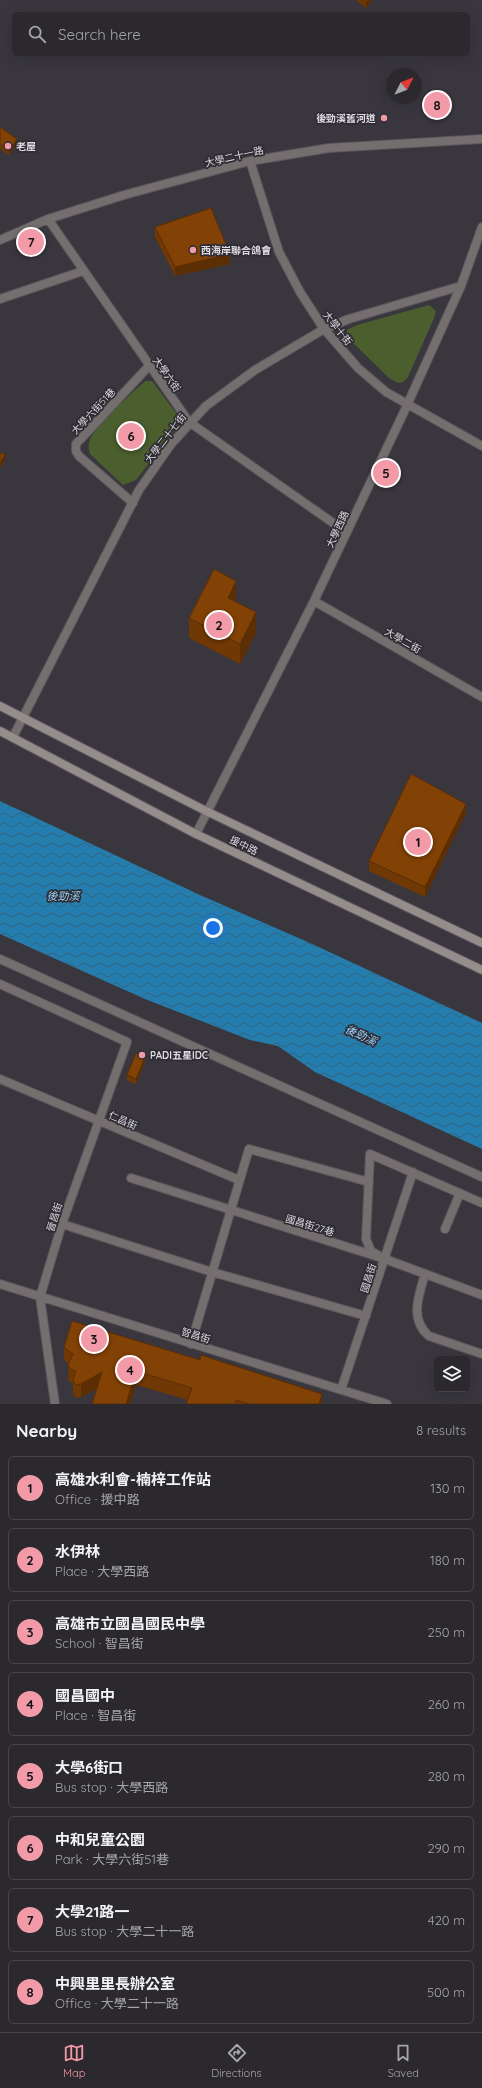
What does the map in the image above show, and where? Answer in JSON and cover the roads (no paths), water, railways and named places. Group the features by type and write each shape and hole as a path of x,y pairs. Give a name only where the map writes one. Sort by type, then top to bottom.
{"street":[{"name":"大學二十一路","path":"0,240 48,220 124,195 250,161 329,148 482,139"},
{"name":"大學十街","path":"250,161 279,252 300,292 324,329 358,368 386,392 482,446"},
{"name":"大學六街","path":"48,220 189,422 346,532"},
{"name":"大學西路","path":"196,834 206,811 314,601 407,405 460,286 482,227"},
{"path":"0,299 84,271"},
{"name":"大學二十七街","path":"13,738 139,490 172,442 189,422 206,406 255,370 324,329 349,319 460,286"},
{"name":"大學六街51巷","path":"133,503 79,456 76,451 76,444 149,366"},
{"name":"大學二街","path":"314,601 482,697"},
{"name":"援中路","path":"0,706 206,811 482,943"},
{"name":"援中路","path":"0,731 196,834 482,970"},
{"path":"0,959 482,1177"},
{"name":"晉昌街","path":"0,984 126,1042 62,1224 40,1297 55,1404"},
{"name":"仁昌街","path":"0,1079 239,1180"},
{"path":"191,1344 249,1149 369,1182"},
{"path":"482,1203 370,1154 366,1240 371,1251 385,1259 482,1295"},
{"name":"國昌街","path":"341,1390 385,1259 412,1172"},
{"name":"國昌街27巷","path":"131,1178 385,1259"},
{"path":"445,1229 460,1193"},
{"path":"62,1224 212,1272 366,1316"},
{"path":"425,1274 417,1308 418,1324 429,1336 482,1354"},
{"name":"智昌街","path":"0,1284 387,1404"}],"water":[{"name":"後勁溪","path":"0,801 200,895 310,943 482,1023 482,1149 315,1072 278,1046 250,1040 145,999 0,934"}],"place":[{"name":"中興里里長辦公室","path":"437,105"},
{"name":"後勁溪舊河道","path":"384,118"},
{"name":"老屋","path":"8,146"},
{"name":"大學21路一","path":"31,242"},
{"name":"西海岸聯合鴿會","path":"193,250"},
{"name":"中和兒童公園","path":"131,436"},
{"name":"大學6街口","path":"386,473"},
{"name":"水伊林","path":"219,625"},
{"name":"高雄水利會-楠梓工作站","path":"418,842"},
{"name":"PADI五星IDC","path":"142,1055"},
{"name":"高雄市立國昌國民中學","path":"94,1339"},
{"name":"國昌國中","path":"130,1370"}]}
